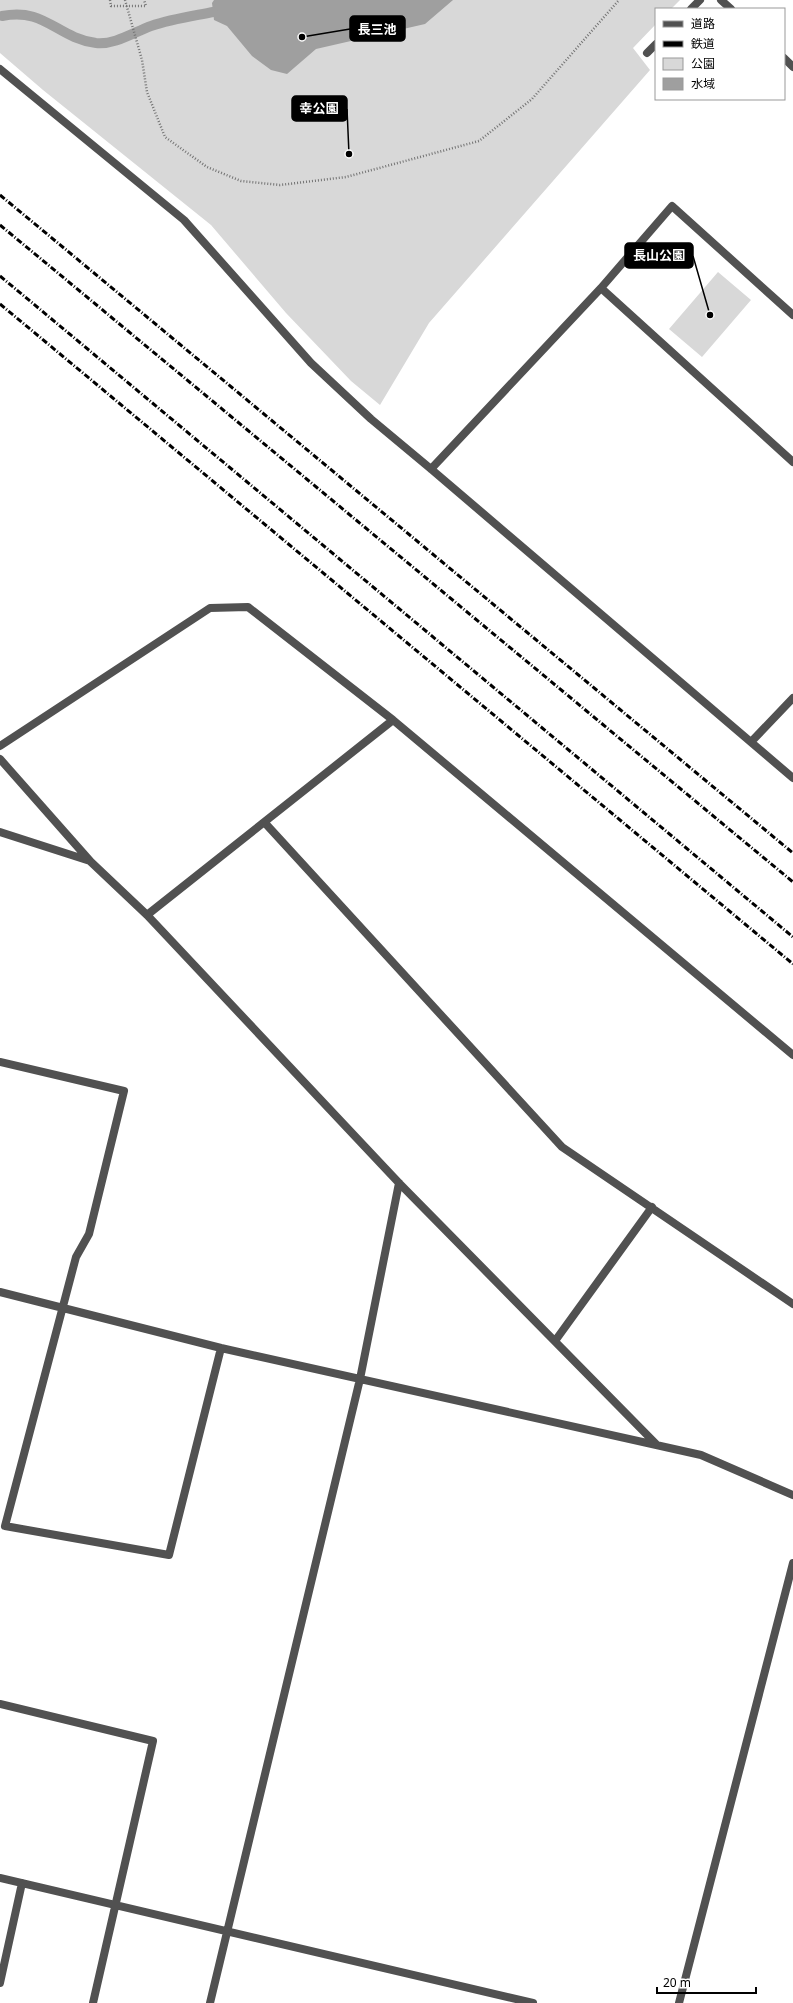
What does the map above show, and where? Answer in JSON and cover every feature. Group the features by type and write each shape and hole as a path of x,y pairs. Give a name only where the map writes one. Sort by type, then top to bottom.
{"street":[{"path":"692,8 700,0"},
{"path":"721,0 729,8"},
{"path":"647,53 655,45"},
{"path":"785,59 793,67"},
{"path":"0,69 184,220 311,363 371,419 431,468 793,778"},
{"path":"431,468 601,288 672,206 793,314"},
{"path":"601,288 793,462"},
{"path":"0,746 210,608 248,607 392,720 793,1055"},
{"path":"751,742 793,698"},
{"path":"147,915 265,823 392,720"},
{"path":"0,760 91,862 147,915 399,1183 657,1445"},
{"path":"265,823 562,1147 793,1304"},
{"path":"0,832 91,862"},
{"path":"0,1062 124,1091 89,1234 76,1257 5,1526 169,1555 221,1348"},
{"path":"210,2003 226,1931 360,1379 399,1183"},
{"path":"555,1341 652,1208"},
{"path":"0,1292 221,1348 702,1455 793,1494"},
{"path":"679,2003 793,1563"},
{"path":"0,1704 153,1741 117,1905 93,2003"},
{"path":"0,1878 533,2003"},
{"path":"0,1983 22,1883"}],"path":[{"path":"110,0 111,6 146,6 144,0"},
{"path":"125,0 142,60 147,92 165,137 207,167 241,180 280,185 346,177 479,141 532,99 619,0"}],"green space":[{"path":"0,0 680,0 672,8 655,8 655,25 633,48 650,70 429,323 380,405 351,381 286,313 211,225 43,90 0,53"},
{"path":"718,272 751,300 702,357 669,329"}],"water":[{"path":"214,0 453,0 425,24 316,49 287,74 271,70 252,56 227,26 214,20 212,3"}],"waterway":[{"path":"2,16 17,14 29,16 40,19 83,40 103,43 124,38 159,24 213,12"}],"railway":[{"path":"0,195 793,853"},
{"path":"0,225 793,882"},
{"path":"0,276 793,937"},
{"path":"0,304 793,964"}],"place":[{"name":"長三池","path":"302,37"},
{"name":"幸公園","path":"349,154"},
{"name":"長山公園","path":"710,315"}]}
